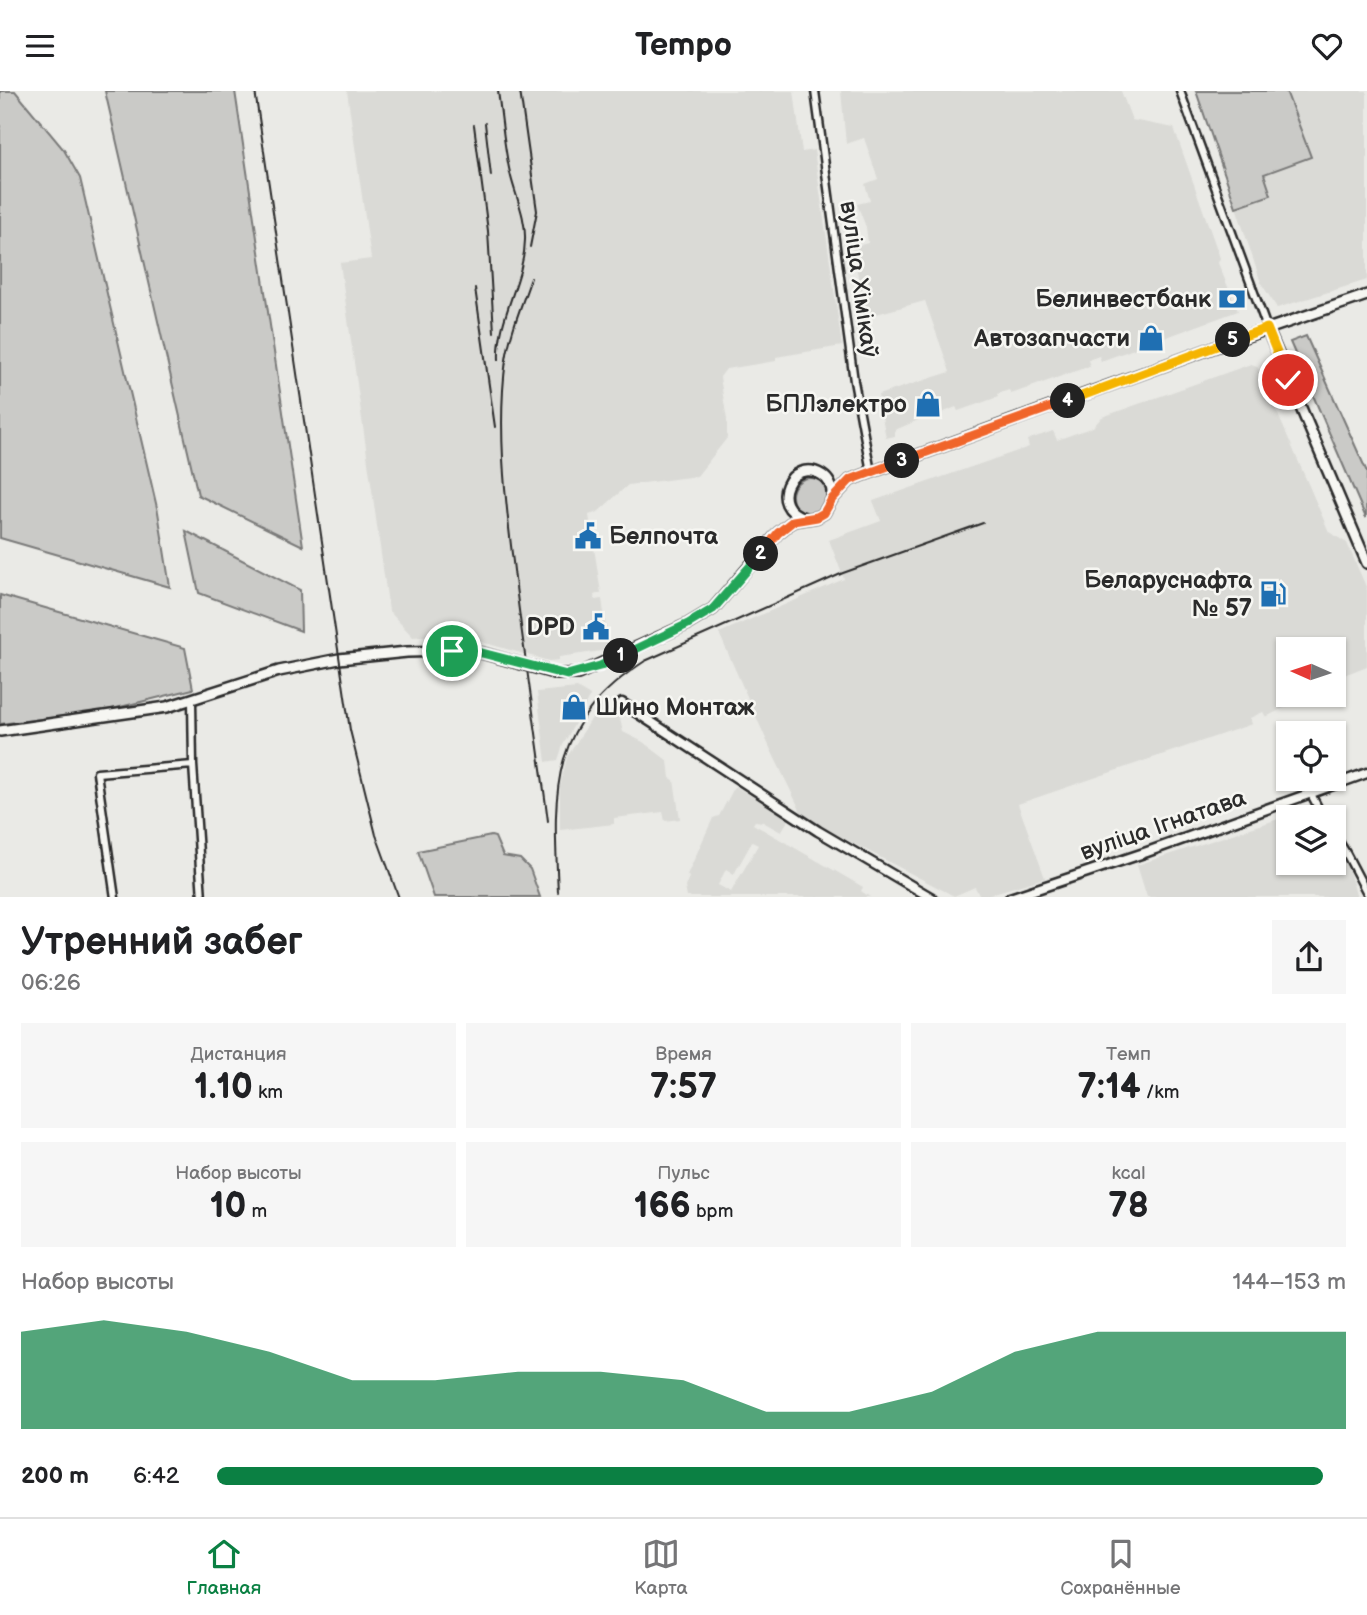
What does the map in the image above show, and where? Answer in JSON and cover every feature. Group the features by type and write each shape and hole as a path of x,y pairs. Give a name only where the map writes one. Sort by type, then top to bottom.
{"main road":[{"path":"778,533 789,509 785,492 793,477 809,471 826,478 850,480 1267,328 1367,295"},
{"path":"1267,328 1367,563"},
{"path":"826,478 832,488 832,499"},
{"path":"0,731 167,707 279,671 315,663 407,652 468,652 557,674 578,674 688,624 713,609 778,533 793,521 824,513 832,499 850,480"},
{"path":"789,509 808,519"}],"street":[{"name":"вуліца Хімікаў","path":"815,91 854,381 871,472"},
{"path":"1181,91 1267,328"},
{"path":"192,701 192,765 202,897"},
{"path":"622,703 818,831 930,897"},
{"path":"115,897 97,773 192,765"},
{"name":"вуліца Ігнатава","path":"1013,897 1367,773"},
{"path":"1311,794 1317,805"},
{"path":"1346,853 1367,893"}],"shaded area":[{"path":"0,91 15,91 64,150 80,178 158,512 170,587 0,538"},
{"path":"105,91 235,91 303,546 198,495"},
{"path":"347,91 794,91 802,152 814,150 842,346 726,369 720,377 727,438 697,476 628,485 598,512 589,515 601,593 594,595 595,600 602,599 609,650 559,657 559,660 549,661 454,634 413,637 389,611 340,263 371,259"},
{"path":"841,91 1121,91 1132,120 1174,128 1220,258 1218,263 1238,311 1101,361 1099,356 1088,360 1090,366 1011,394 1009,390 997,394 998,397 958,411 956,407 942,413 939,405 921,412 923,418 895,430 895,436 886,438 878,395 950,372 925,301 865,317 853,247 868,243 866,227 857,204 870,201 865,184 878,179 864,138 846,144"},
{"path":"1196,91 1286,91 1311,157 1264,174 1271,195 1236,207"},
{"path":"1286,91 1367,91 1367,280 1277,308 1261,283 1236,207 1271,195 1264,174 1308,147"},
{"path":"1306,336 1367,472 1366,518 1290,342"},
{"path":"1251,364 1257,366 1329,532 1347,543 1367,589 1367,666 1346,674 1346,637 1276,637 1276,707 1286,707 1266,717 1263,712 1250,718 1252,724 1018,804 1045,878 980,897 975,887 954,896 802,814 719,633 844,579 829,540 881,521 873,501 1029,447 1027,440 1053,431 1057,440 1093,427 1102,417"},
{"path":"810,478 823,483 828,496 823,509 810,514 797,509 792,496 797,483"},
{"path":"186,531 300,590 301,631 199,593"},
{"path":"0,595 185,648 193,689 100,712 0,724"},
{"path":"577,688 590,696 563,745 558,760 546,762 537,692"},
{"path":"601,704 620,719 623,732 643,742 668,761 680,819 665,821 663,812 614,818 614,824 560,830 560,786 567,757"},
{"path":"735,786 789,819 781,832 763,822 755,821 753,824 863,887 861,891 870,897 687,897 687,875 713,818 719,816","holes":["752,842 758,845 731,892 718,885 726,869 734,874"]},
{"path":"1276,820 1276,875 1346,875 1346,864 1357,897 1147,897 1137,865"},
{"path":"495,837 503,856 520,859 530,869 540,897 434,897 418,851"}],"railway":[{"path":"255,91 350,730 376,835 399,897"},
{"path":"498,91 511,177 525,232 524,255 502,329 499,360"},
{"path":"520,91 537,211 530,247"},
{"path":"485,123 491,176"},
{"path":"474,125 488,231 494,332"},
{"path":"531,278 508,350 503,384 502,435 510,538 548,821"},
{"path":"475,288 495,427"},
{"path":"558,892 556,821 563,761 574,735 590,709 613,685 645,661 843,573 983,523"}],"place":[{"name":"Белинвестбанк","path":"1232,299"},
{"name":"Автозапчасти","path":"1151,338"},
{"name":"БПЛэлектро","path":"928,404"},
{"name":"Белпочта","path":"588,536"},
{"name":"Беларуснафта № 57","path":"1273,594"},
{"name":"DPD","path":"596,627"},
{"name":"Шино Монтаж","path":"574,707"}],"route":[{"path":"452,651 482,653 557,674 578,674 688,624 713,609 778,533 793,521 817,517 824,513 832,499 850,480 1267,328 1288,380"}]}
